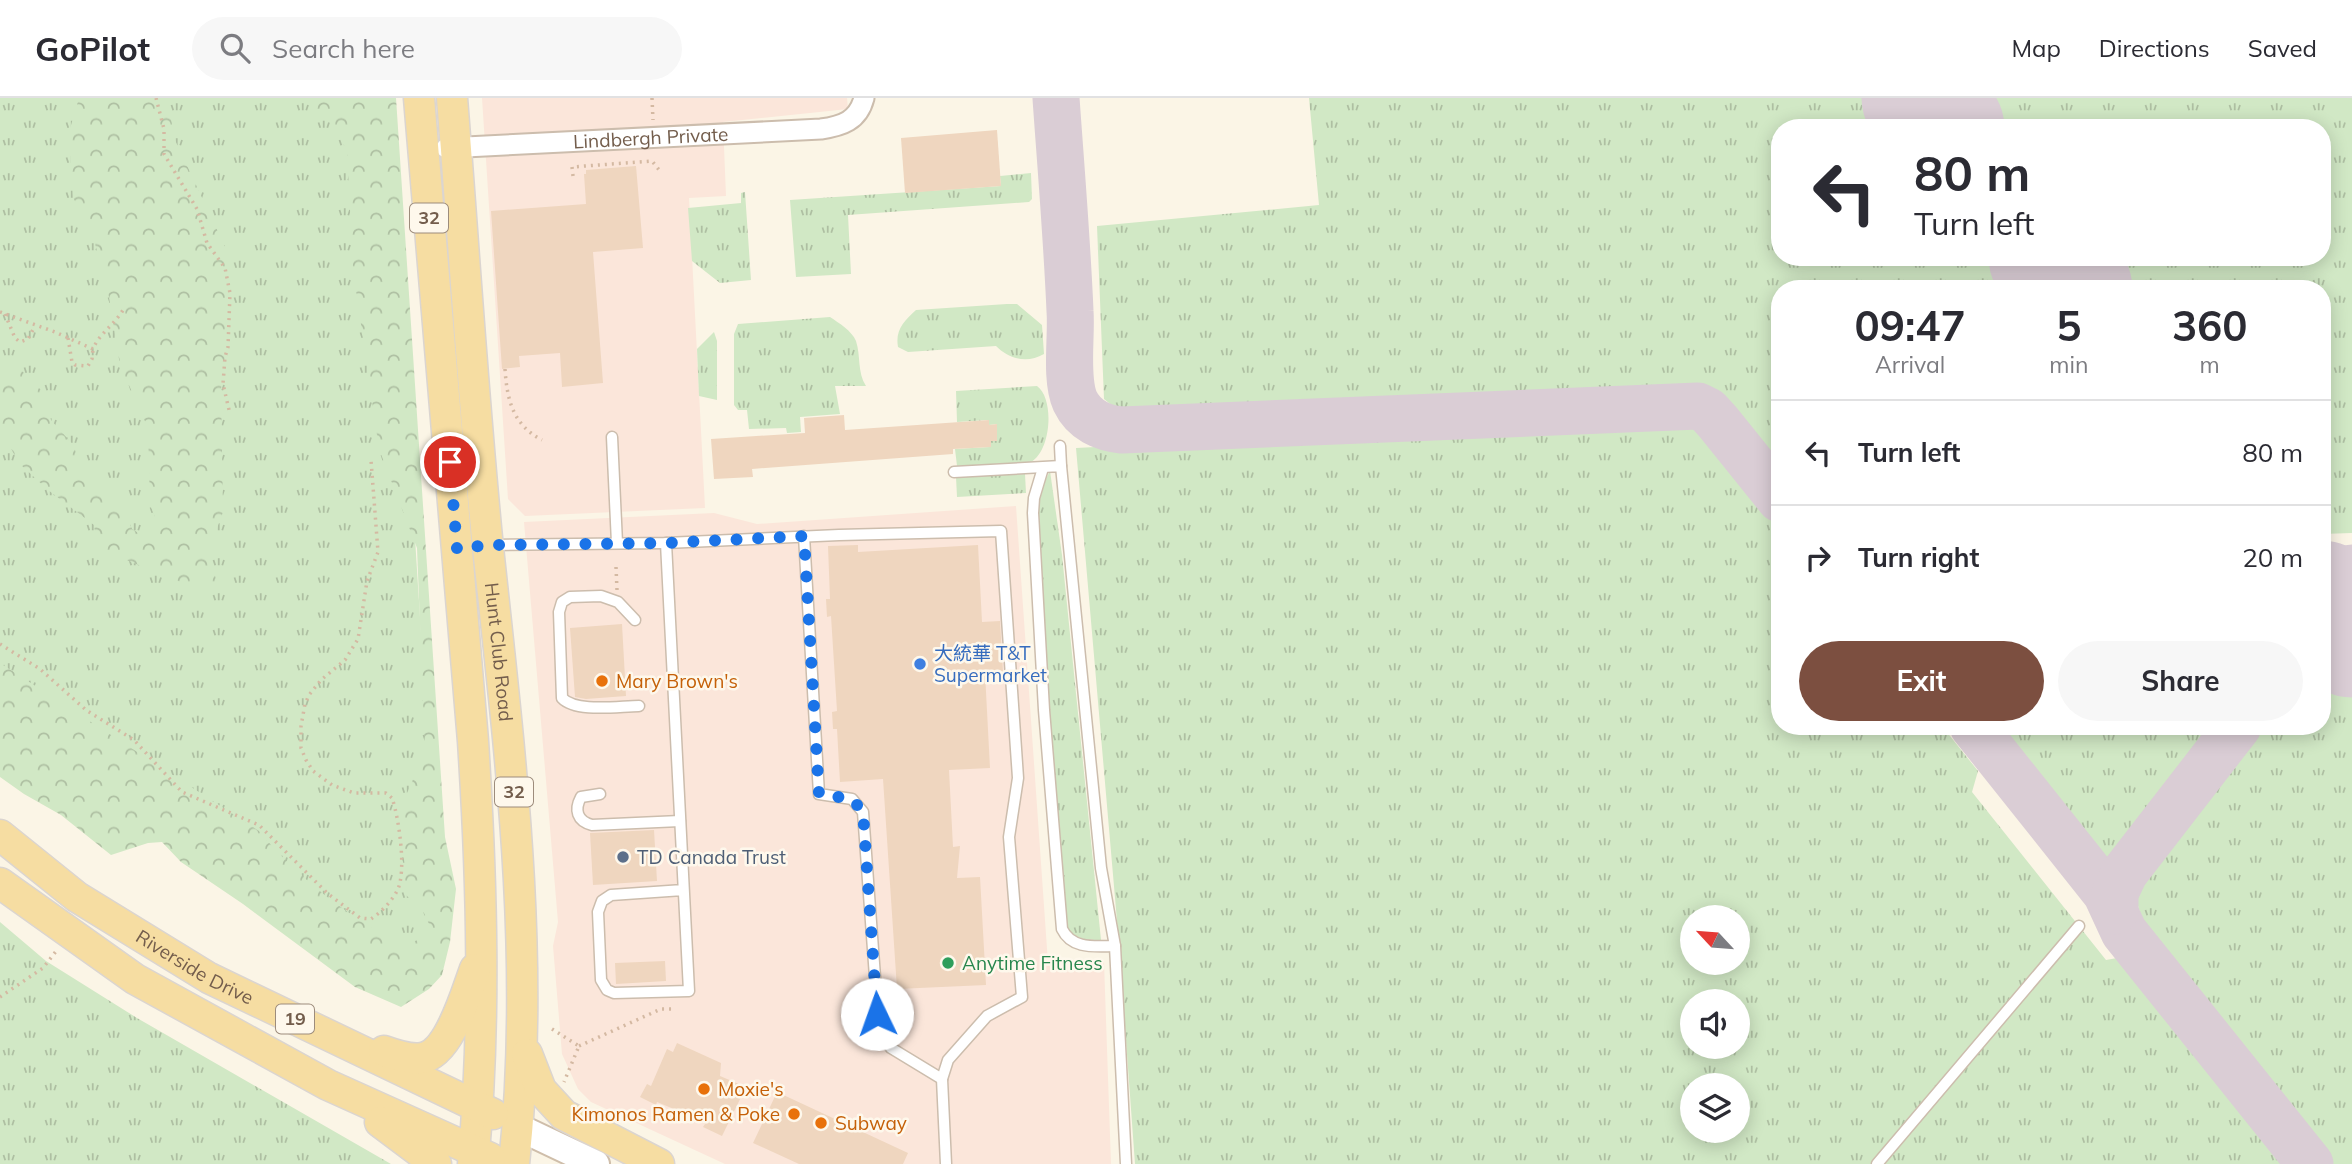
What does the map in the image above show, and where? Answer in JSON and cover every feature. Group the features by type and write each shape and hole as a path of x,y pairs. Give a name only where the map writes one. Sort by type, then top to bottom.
{"main road":[{"name":"Hunt Club Road","path":"419,98 479,839 482,953 474,1158"},
{"name":"Hunt Club Road","path":"452,98 488,545 512,774 523,947 523,1040 514,1164"},
{"path":"457,549 488,545"},
{"name":"Riverside Drive","path":"0,835 77,897 221,984 596,1164"},
{"name":"Riverside Drive","path":"0,883 135,979 328,1085 474,1158 504,1164"},
{"path":"332,1036 392,1054 417,1058 431,1055 443,1044 482,953"},
{"path":"523,1040 541,1090 552,1105 564,1115 659,1164"},
{"path":"328,1085 436,1164"}],"street":[{"name":"Lindbergh Private","path":"423,150 840,127 858,111 863,98"}],"lane":[{"path":"612,437 617,543"},
{"path":"1060,446 1101,868 1115,946 1126,1164"},
{"path":"954,472 1061,466"},
{"path":"1043,468 1034,498 1033,513 1044,710 1062,929 1069,939 1080,945 1115,946"},
{"path":"488,545 666,543 1001,531 1018,778 1009,837 1022,997 987,1016 948,1060 942,1079 947,1164"},
{"path":"804,536 819,794 852,799 858,804 864,818 879,1032 891,1048 942,1079"},
{"path":"666,543 689,991 614,993 607,989 601,980 598,912 602,901 611,895 683,890"},
{"path":"635,620 618,602 601,596 570,597 562,602 559,612 562,698 568,704 580,707 639,706"},
{"path":"600,794 581,797 577,805 578,816 584,823 592,825 680,821"},
{"path":"1877,1164 2079,926"}],"path":[{"path":"156,98 164,129 164,154 197,209 207,243 225,268 230,293 228,347 223,384 230,414"},
{"path":"573,176 572,166 652,161 660,171"},
{"path":"68,338 72,362 75,365 88,366 93,349 113,327 123,310"},
{"path":"3,313 93,349"},
{"path":"3,313 15,338 20,342 28,339 35,326"},
{"path":"505,369 516,420 528,433 542,440"},
{"path":"0,644 40,669 86,710 134,740 182,792 260,825 327,893 360,918 371,919 397,893 400,882 401,856 392,798 382,792 354,793 322,779 306,760 301,739 305,704 309,695 321,680 345,660 358,639 367,581 379,552 372,460"},
{"path":"617,567 618,602"},
{"path":"0,997 43,968 69,934"},
{"path":"563,1085 579,1046 661,1009 675,1009"},
{"path":"551,1028 579,1046"}],"shaded area":[{"path":"482,98 847,98 848,109 723,122 726,196 689,198 705,508 525,516 508,499"},
{"path":"1016,506 1048,963 1104,962 1111,1164 725,1164 591,1102 578,1089 562,1054 553,946 558,922 524,522 714,513 757,524"}],"green space":[{"path":"0,98 387,98 439,916 410,989 0,716"},
{"path":"79,98 167,98 175,140 226,249 228,330 221,389 223,512 209,550 217,584 200,590 119,557 97,545 94,525 48,490 20,464 0,430 0,376 22,371 44,393 51,420 74,446 83,480 104,488 122,507 132,529 148,539 159,526 150,505 148,428 120,365 108,291 94,240 73,197 69,132"},
{"path":"302,98 396,98 445,837 456,889 450,942 442,975 429,989 401,1007 355,987 181,862 162,842 148,843 111,855 61,815 0,777 0,663 259,831 308,881 364,923 405,945 420,939 429,924 424,913 404,893 405,869 400,817 404,800 425,752 417,548 379,449 353,269 347,150 329,121"},
{"path":"1309,98 1879,98 1895,119 1771,119 1771,266 2012,266 2023,280 1771,280 1771,465 1711,391 1125,416 1104,399 1097,226 1319,205"},
{"path":"1962,98 2352,98 2352,533 2331,534 2331,280 2108,280 2097,266 2331,266 2331,119 1979,119"},
{"path":"1031,173 1032,199 1029,202 848,215 851,274 796,277 790,200 1001,186 1000,176"},
{"path":"745,192 751,280 720,283 692,261 688,208 741,203 741,193"},
{"path":"1017,304 1042,325 1044,354 1031,359 1018,359 996,346 908,352 898,347 901,326 916,310"},
{"path":"830,317 854,337 861,375 866,386 835,386 840,414 800,417 801,432 787,433 786,428 749,429 747,410 738,410 734,405 734,334 738,324"},
{"path":"714,332 717,341 717,400 699,396 697,349"},
{"path":"1037,386 1043,393 1048,413 1046,437 1038,456 1031,462 957,466 955,449 990,447 991,441 997,440 997,424 989,425 988,420 957,422 956,391"},
{"path":"1670,418 1706,430 1771,512 1771,735 1949,735 1978,771 1972,792 2106,960 2128,956 2292,1164 1135,1164 1119,944 1076,448"},
{"path":"1050,471 1062,555 1101,940 1080,938 1065,924 1037,544 1038,506"},
{"path":"1025,474 1026,493 957,497 956,477"},
{"path":"2331,662 2352,687 2352,1164 2328,1164 2162,956 2145,929 2133,889 2251,735 2331,735"},
{"path":"1997,735 2212,735 2117,857 2095,857"},
{"path":"0,922 46,961 137,1018 391,1164 0,1164"}],"building":[{"path":"997,130 1001,186 905,193 901,138"},
{"path":"636,166 643,248 593,252 603,383 562,387 560,353 519,356 520,367 502,369 491,211 586,204 586,170"},
{"path":"844,415 845,430 989,420 989,425 997,424 997,441 991,441 991,447 953,449 953,454 752,469 753,477 714,479 711,439 805,433 804,418"},
{"name":"大統華 T&T Supermarket","path":"858,545 858,552 978,545 982,622 1000,621 1003,672 985,673 990,768 949,770 953,847 960,846 957,878 980,877 986,985 897,989 883,779 840,782 837,729 833,729 832,712 837,711 831,616 827,617 826,599 830,599 828,546"},
{"path":"622,624 626,696 586,699 575,697 570,628"},
{"name":"TD Canada Trust","path":"654,830 657,881 593,885 590,833"},
{"path":"665,961 666,981 616,984 615,963"},
{"name":"Moxie's","path":"677,1043 721,1063 720,1076 746,1087 722,1136 681,1112 640,1097 647,1084 651,1086 667,1049 673,1052"},
{"path":"777,1092 908,1153 903,1164 799,1164 753,1143"}],"taxiway":[{"path":"1056,98 1069,284 1070,381 1079,408 1094,422 1122,430 1698,406 1708,411 1718,422 1771,488"},
{"path":"2331,569 2352,568"},
{"path":"2331,638 2338,639 2352,648"},
{"path":"1980,735 2106,893 2124,932 2310,1164"},
{"path":"2115,911 2115,893 2125,872 2231,735"}],"runway":[{"path":"1921,98 1938,119"},
{"path":"2055,266 2066,280"},
{"path":"2331,611 2352,638"}],"place":[{"name":"大統華 T&T Supermarket","path":"920,664"},
{"name":"Mary Brown's","path":"602,681"},
{"name":"TD Canada Trust","path":"623,857"},
{"name":"Anytime Fitness","path":"948,963"},
{"name":"Moxie's","path":"704,1089"},
{"name":"Kimonos Ramen & Poke","path":"794,1114"},
{"name":"Subway","path":"821,1123"}],"route":[{"path":"450,462 457,549 488,545 666,543 804,536 819,794 852,799 863,812 877,1014"}]}
